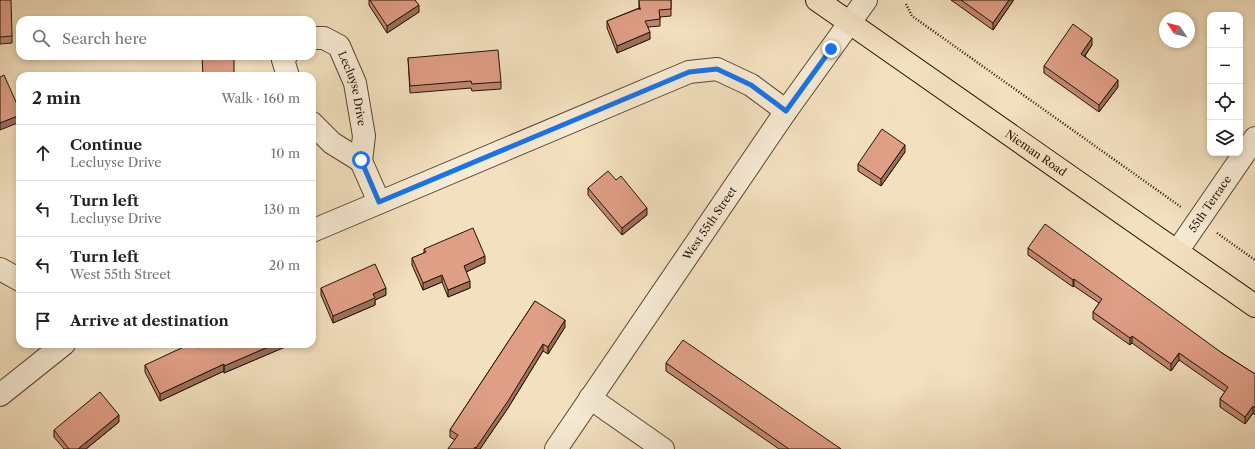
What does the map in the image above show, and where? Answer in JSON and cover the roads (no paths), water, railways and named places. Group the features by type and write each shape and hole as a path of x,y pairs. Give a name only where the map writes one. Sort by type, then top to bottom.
{"main road":[{"name":"Nieman Road","path":"817,0 1178,250 1255,306"}],"street":[{"name":"West 55th Street","path":"556,449 786,111 866,0"},
{"name":"Lecluyse Drive","path":"316,38 324,38 339,46 355,83 364,136 361,160"},
{"path":"283,60 287,72"},
{"path":"316,229 689,72 717,69 751,85 786,111"},
{"path":"316,127 332,143 361,160 379,202"},
{"name":"55th Terrace","path":"1178,250 1255,138"},
{"path":"0,269 16,278"},
{"path":"0,395 59,348"},
{"path":"590,398 662,449"}]}
